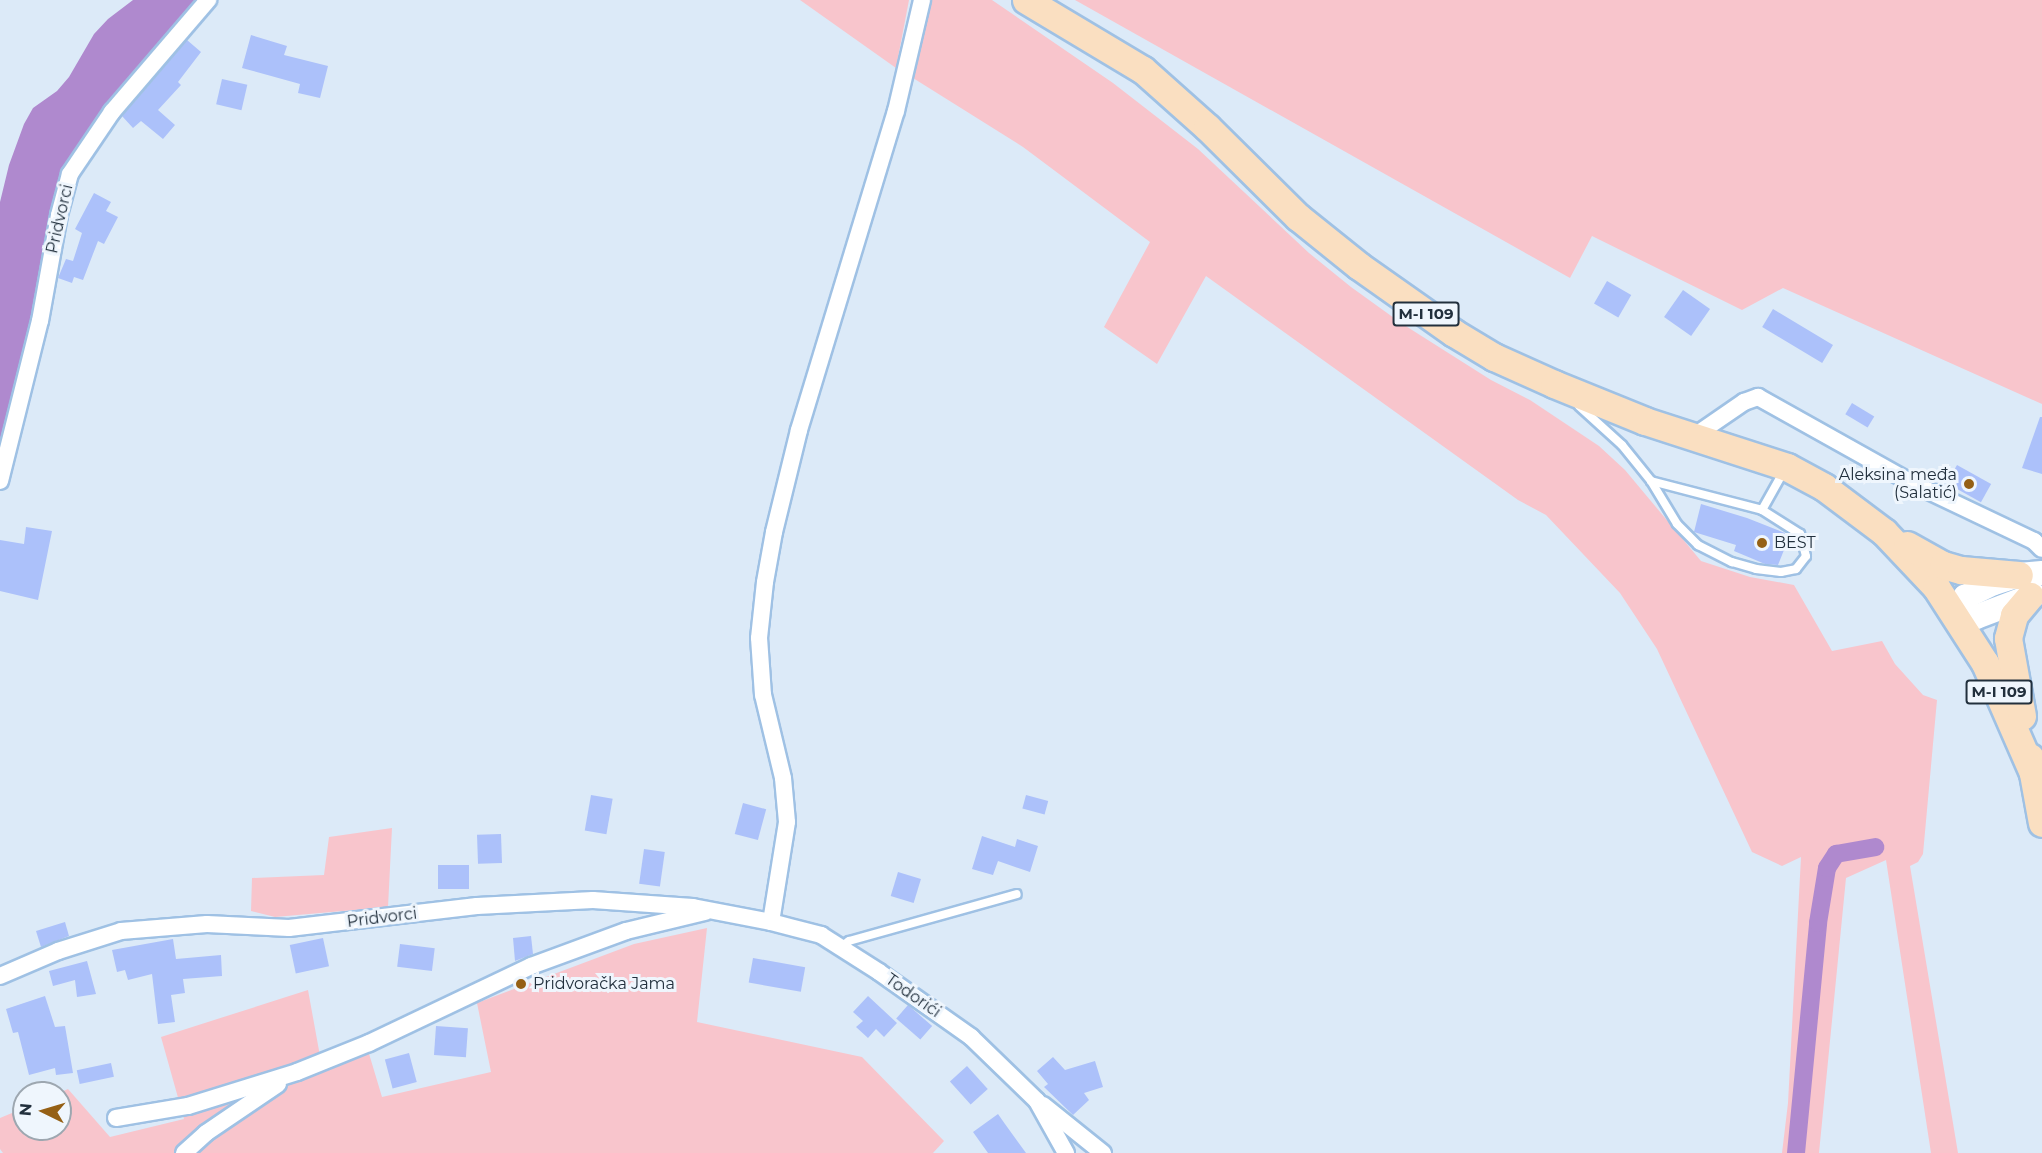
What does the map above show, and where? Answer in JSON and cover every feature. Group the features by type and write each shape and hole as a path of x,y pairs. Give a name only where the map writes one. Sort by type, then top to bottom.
{"main road":[{"name":"M-I 109","path":"1026,0 1143,70 1233,151 1298,217 1359,266 1454,333 1494,357 1646,422 1786,467 1824,486 1884,532 1936,587 1985,663 2033,758 2042,823"},
{"path":"1884,532 1943,565 2033,584"},
{"path":"1955,615 1966,619 1976,617 2033,584"},
{"path":"2033,584 2014,615 2008,638 2033,758"}],"street":[{"name":"Pridvorci","path":"0,481 40,321 59,215 70,174 111,112 208,0"},
{"path":"771,922 787,822 783,778 763,694 760,660 759,638 767,572 774,532 799,430 896,111 922,0"},
{"path":"1693,437 1744,402 1758,397 1912,483 2034,542 2042,549"},
{"name":"Pridvorci","path":"0,976 58,951 121,931 207,924 289,928 477,906 593,900 634,901 711,910 771,922"},
{"path":"116,1118 188,1106 297,1072 369,1043 531,966 626,932 711,910"},
{"name":"Todorići","path":"771,922 821,935 971,1037 1037,1101 1103,1153"},
{"path":"184,1153 206,1133 297,1072"},
{"name":"Todorići","path":"1037,1101 1066,1153"}],"lane":[{"path":"1554,384 1622,445 1651,481 1677,524 1698,545 1732,562 1756,569 1781,572 1796,569 1806,556 1800,534 1762,510 1651,481"},
{"path":"1762,510 1786,467"},
{"path":"841,947 849,941 1017,894"}],"shaded area":[{"path":"133,0 201,0 74,152 60,179 45,238 37,311 0,457 0,202 9,165 24,124 33,108 57,91 69,77 94,34 108,19"},
{"path":"800,0 909,0 896,68"},
{"path":"932,0 992,0 1113,83 1198,149 1309,253 1351,287 1401,323 1491,380 1530,400 1599,446 1625,470 1701,561 1750,577 1794,585 1832,651 1882,641 1895,664 1923,695 1937,700 1923,854 1918,862 1910,866 1958,1153 1931,1153 1886,860 1846,878 1819,1153 1782,1153 1788,1103 1801,857 1782,866 1752,852 1657,649 1620,593 1546,515 1518,500 1206,276 1157,364 1104,327 1150,242 1023,147 913,78"},
{"path":"1075,0 2042,0 2042,404 1783,288 1742,310 1592,236 1570,278"},
{"path":"392,828 388,907 275,917 251,911 252,878 324,875 329,837"},
{"path":"707,928 697,1022 862,1057 944,1141 933,1153 3,1153 0,1149 0,1118 12,1113 12,1141 72,1141 72,1094 110,1137 184,1119 161,1037 308,990 320,1056 364,1037 382,1097 491,1072 477,1003 634,944"}],"building":[{"path":"251,35 287,46 284,55 328,66 320,98 298,93 300,84 242,68"},
{"path":"187,40 201,52 178,82 181,85 158,110 175,125 163,139 141,121 133,128 122,116"},
{"path":"222,79 247,85 241,110 216,104"},
{"path":"94,193 111,202 106,211 118,217 104,244 98,241 83,280 74,277 72,283 58,278 66,259 73,261 82,233 75,229"},
{"path":"1607,281 1631,295 1618,318 1594,304"},
{"path":"1683,290 1710,309 1691,336 1664,317"},
{"path":"1773,309 1833,345 1822,363 1762,327"},
{"path":"1852,403 1874,416 1868,428 1845,414"},
{"path":"2040,417 2042,417 2042,474 2022,468"},
{"name":"Aleksina međa (Salatić)","path":"1957,465 1991,484 1981,502 1947,483"},
{"path":"1701,504 1747,518 1790,535 1778,565 1765,564 1734,551 1736,545 1694,532"},
{"path":"26,527 52,531 38,600 0,591 0,540 24,544"},
{"path":"591,795 613,799 606,834 585,830"},
{"path":"1026,795 1048,801 1045,814 1022,809"},
{"path":"743,803 766,809 758,840 735,834"},
{"path":"501,834 502,863 478,864 477,835"},
{"path":"982,836 1015,847 1017,839 1038,846 1030,872 998,861 993,875 972,869"},
{"path":"644,849 665,852 660,887 639,884"},
{"path":"438,865 469,865 469,889 438,889"},
{"path":"898,872 921,879 914,903 891,896"},
{"path":"65,922 69,936 41,947 36,931"},
{"path":"531,936 533,954 515,961 513,938"},
{"path":"323,938 329,966 296,973 290,945"},
{"path":"173,939 176,959 221,955 222,976 183,979 185,993 171,995 175,1022 158,1024 152,974 128,980 125,970 117,972 112,950"},
{"path":"400,944 435,948 432,971 397,967"},
{"path":"753,958 805,967 801,992 749,983"},
{"path":"87,961 96,994 77,997 75,980 53,986 49,971"},
{"path":"45,996 55,1027 65,1026 73,1073 56,1075 55,1068 29,1075 18,1032 13,1033 6,1009"},
{"path":"868,996 897,1023 884,1037 876,1029 868,1038 856,1027 863,1021 853,1012"},
{"path":"908,1005 932,1026 920,1040 896,1019"},
{"path":"436,1026 468,1028 466,1057 434,1055"},
{"path":"409,1053 417,1082 393,1088 385,1059"},
{"path":"1053,1057 1065,1070 1095,1061 1103,1087 1084,1093 1089,1100 1073,1115 1044,1087 1048,1084 1037,1071"},
{"path":"111,1063 114,1077 80,1084 77,1070"},
{"path":"967,1066 988,1089 971,1104 950,1081"},
{"path":"998,1114 1026,1153 988,1153 973,1132"}],"waterway":[{"path":"1796,1153 1818,923 1827,868 1836,854 1875,847"}],"place":[{"name":"Aleksina međa (Salatić)","path":"1969,484"},
{"name":"BEST","path":"1762,543"},
{"name":"Pridvoračka Jama","path":"521,984"}]}
